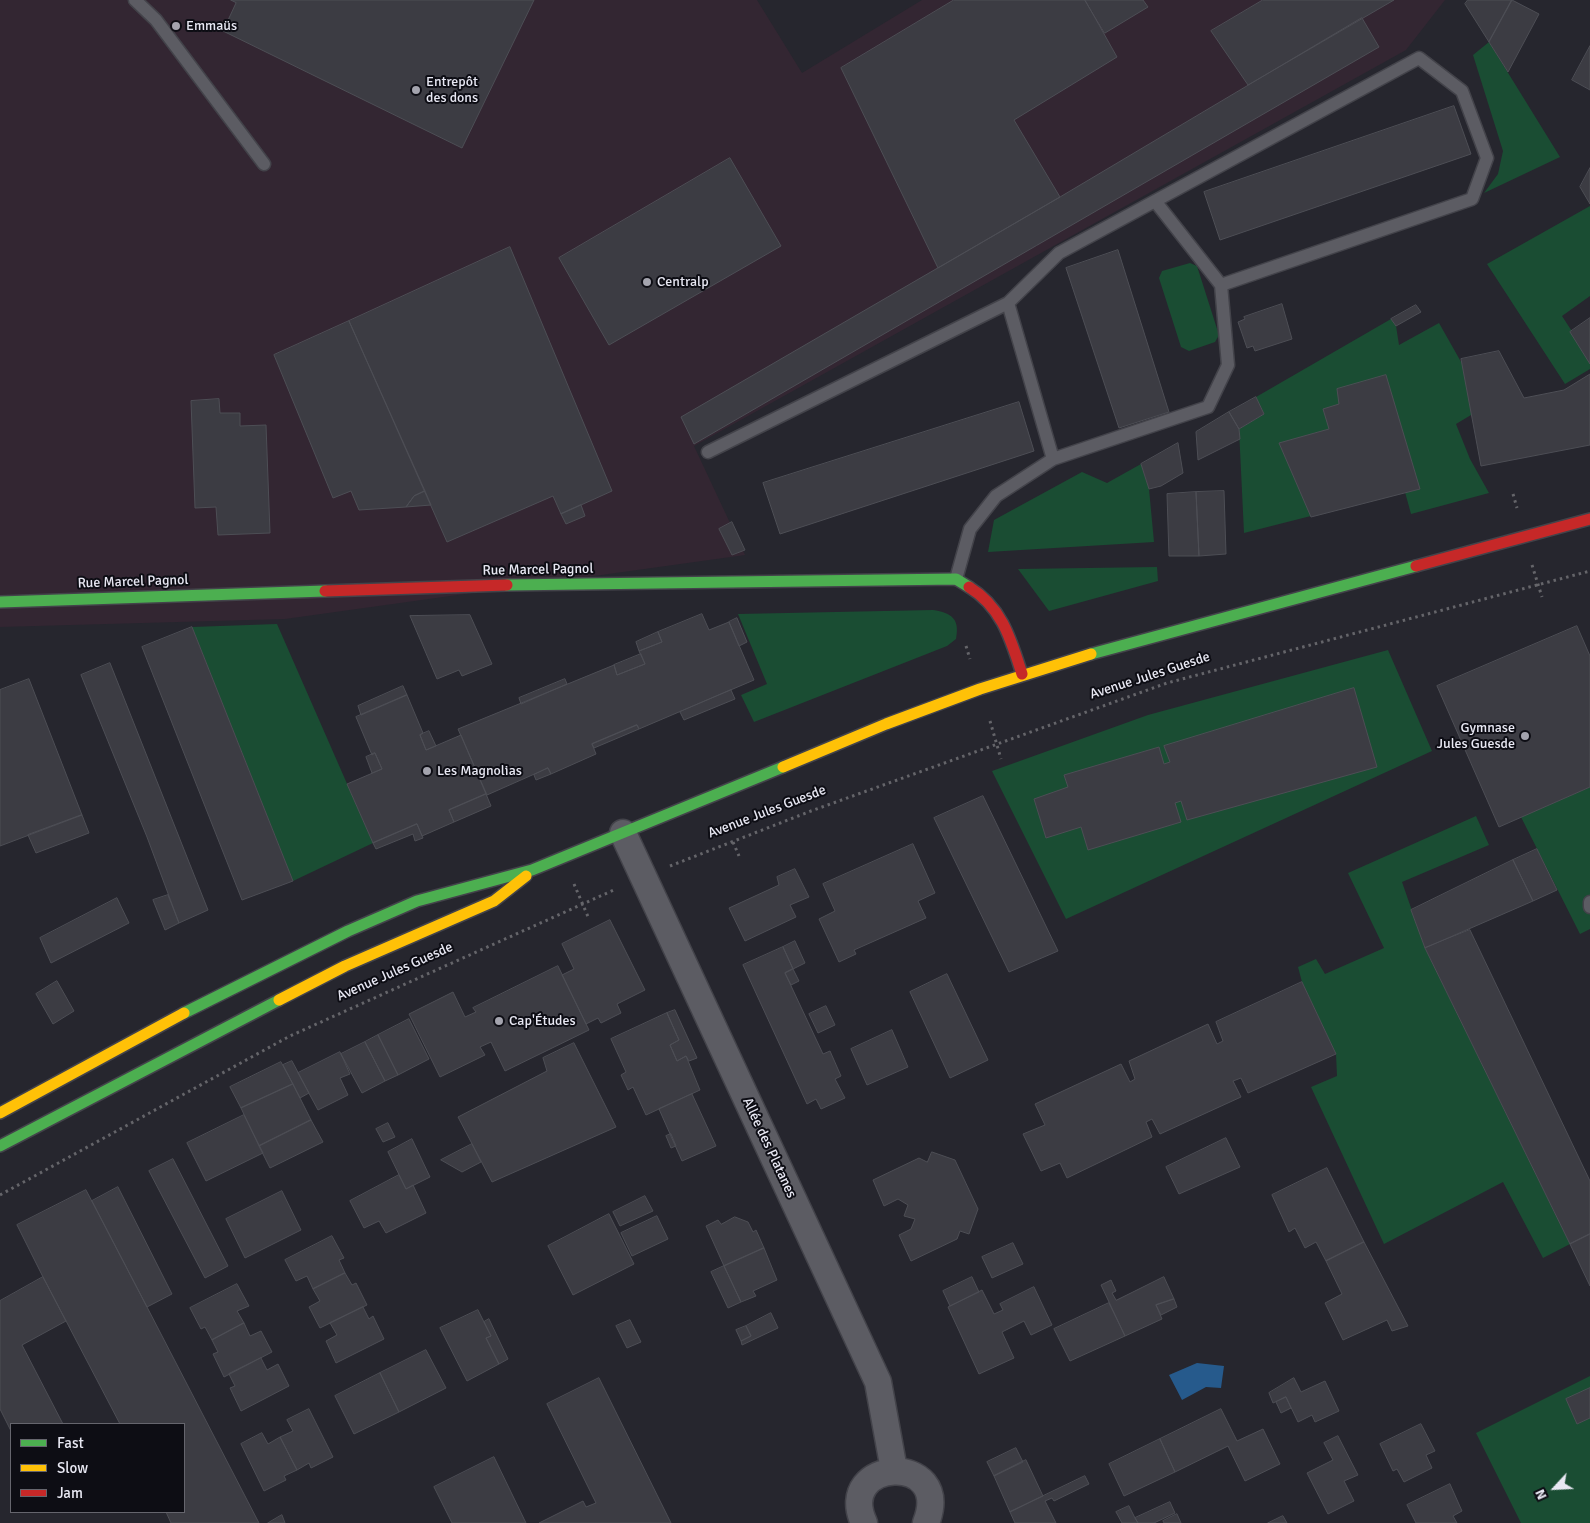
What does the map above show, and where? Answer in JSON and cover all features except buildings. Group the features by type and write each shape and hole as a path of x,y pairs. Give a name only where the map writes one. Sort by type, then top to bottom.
{"street":[{"name":"Avenue Jules Guesde","path":"0,1113 220,993 348,931 417,901 532,870 886,724 1022,674 1112,647 1590,519"},
{"name":"Rue Marcel Pagnol","path":"0,602 531,584 956,579"},
{"path":"956,579 979,592 996,608 1006,627 1022,674"},
{"name":"Allée des Platanes","path":"624,833 878,1382 894,1470"},
{"name":"Avenue Jules Guesde","path":"0,1146 345,966 494,901 532,870"},
{"path":"856,1521 859,1512 860,1494 869,1480 885,1471 894,1470 916,1476 928,1492 931,1508 926,1523"}],"lane":[{"path":"134,0 156,20 264,164"},
{"path":"708,452 1008,304 1059,253 1419,58 1462,91 1487,158 1472,199 1221,286"},
{"path":"956,579 970,529 996,496 1053,459 1208,407 1228,365 1221,286 1155,201"},
{"path":"1008,304 1053,459"},
{"path":"1590,902 1590,907"}],"path":[{"path":"1513,494 1519,514"},
{"path":"1531,559 1542,597"},
{"name":"Avenue Jules Guesde","path":"0,1195 290,1036 643,877 732,842 996,744 1166,684 1590,570"},
{"path":"966,646 972,667"},
{"path":"990,722 1001,759"},
{"path":"732,842 739,856"},
{"path":"572,879 589,919"}],"shaded area":[{"path":"0,0 757,0 802,73 922,0 1445,0 1406,50 694,446 745,555 285,619 0,627"}],"green space":[{"path":"1489,42 1560,157 1484,193 1498,174 1503,151 1473,55"},
{"path":"1590,206 1590,296 1562,316 1590,359 1590,369 1565,384 1487,264"},
{"path":"1190,263 1197,266 1219,335 1215,342 1189,351 1181,347 1159,278 1162,271"},
{"path":"1391,319 1396,326 1399,345 1439,323 1486,406 1456,424 1470,459 1489,493 1411,514 1405,492 1244,533 1239,429 1264,414 1256,397"},
{"path":"1141,464 1149,489 1154,542 988,552 994,520 1082,472 1107,483"},
{"path":"1157,567 1158,581 1049,611 1018,569"},
{"path":"933,610 950,615 957,626 956,639 947,646 754,722 741,695 767,684 738,614"},
{"path":"277,624 373,843 293,881 192,627"},
{"path":"1388,650 1432,751 1066,919 992,771 1148,715"},
{"path":"1590,787 1590,929 1580,934 1521,817"},
{"path":"1476,816 1489,845 1402,882 1425,948 1570,1244 1543,1258 1503,1182 1384,1244 1311,1087 1337,1076 1336,1054 1302,982 1298,967 1316,959 1325,974 1384,948 1348,873"},
{"path":"1590,1376 1590,1523 1521,1523 1476,1433"}],"water":[{"path":"1197,1363 1224,1366 1221,1388 1206,1387 1182,1400 1169,1375"}],"traffic: fast":[{"path":"1091,654 1416,566"},
{"path":"507,585 956,579 969,587"},
{"path":"0,602 325,591"},
{"path":"184,1013 348,931 417,901 532,870 783,767"},
{"path":"0,1146 279,1000"}],"traffic: slow":[{"path":"783,767 886,724 980,689 1091,654"},
{"path":"279,1000 345,966 494,901 526,876"},
{"path":"0,1113 184,1013"}],"traffic: jam":[{"path":"1416,566 1590,519"},
{"path":"325,591 507,585"},
{"path":"969,587 990,604 1004,625 1022,674"}],"place":[{"name":"Emmaüs","path":"176,26"},
{"name":"Entrepôt des dons","path":"416,90"},
{"name":"Centralp","path":"647,282"},
{"name":"Gymnase Jules Guesde","path":"1525,736"},
{"name":"Les Magnolias","path":"427,771"},
{"name":"Cap'Études","path":"499,1021"}]}
